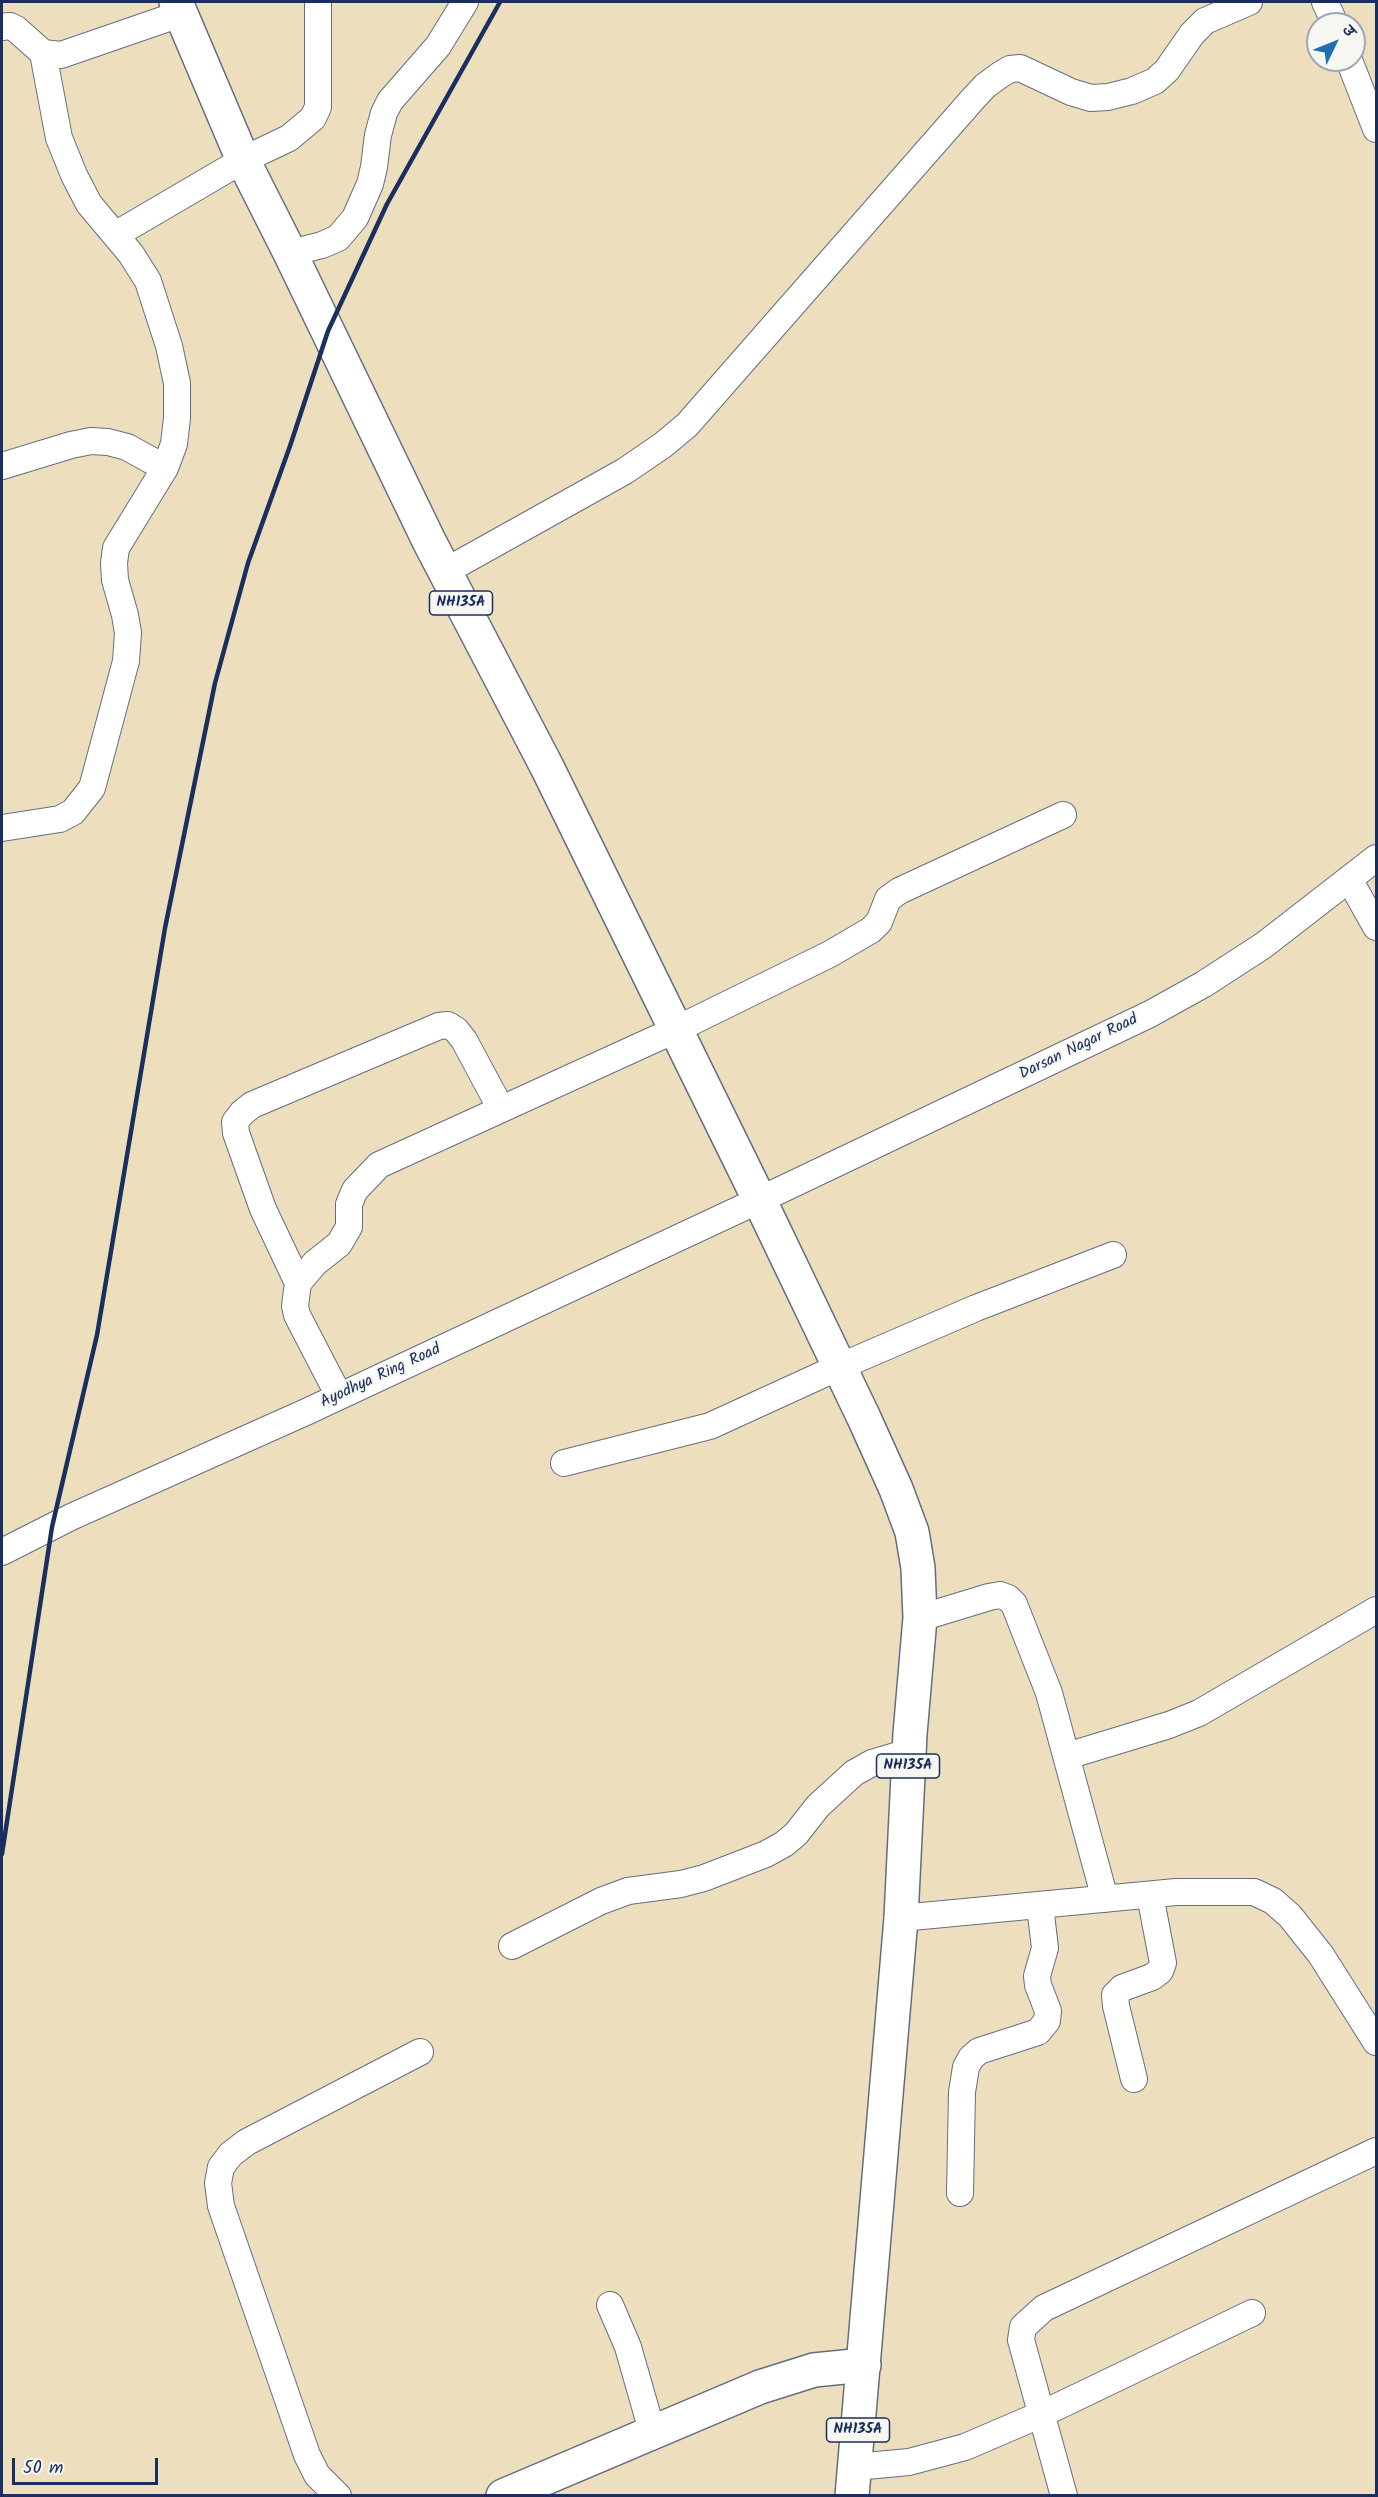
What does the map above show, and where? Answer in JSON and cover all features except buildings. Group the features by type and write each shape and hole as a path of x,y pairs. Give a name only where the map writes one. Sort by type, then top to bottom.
{"main road":[{"name":"NH135A","path":"178,8 243,160 444,572 547,767 759,1199 896,1489 912,1532 918,1568 920,1618 909,1752 901,1918 854,2481"},
{"path":"503,2496 652,2431 790,2376 830,2368 864,2365"}],"street":[{"path":"115,235 243,160 289,138 313,118 318,107 318,2"},
{"path":"290,253 322,245 338,238 356,218 370,184 384,113 395,95 438,46 465,2"},
{"path":"444,572 625,471 687,425 972,100 992,81 1010,69 1020,68 1071,92 1091,98 1132,92 1155,81 1167,70 1192,34 1205,21 1249,2"},
{"path":"2,27 16,28 43,53 61,55 178,8"},
{"path":"2,828 60,819 73,812 92,788 126,660 128,633 115,580 116,548 165,468 174,444 177,418 177,383 169,346 148,281 135,260 89,204 59,138 43,53"},
{"path":"1354,72 1377,129"},
{"path":"2,466 71,445 108,441 127,447 165,468"},
{"path":"298,1283 315,1263 339,1244 349,1227 349,1204 355,1190 379,1165 675,1029 858,940 879,922 888,899 899,891 1063,815"},
{"name":"Darsan Nagar Road","path":"759,1199 1068,1054 1195,989 1264,945 1377,858"},
{"path":"1349,879 1377,927"},
{"path":"339,1396 297,1315 295,1306 298,1283 263,1209 236,1133 235,1122 242,1113 262,1101 439,1026 448,1025 456,1030 464,1040 501,1109"},
{"name":"Ayodhya Ring Road","path":"2,1552 70,1517 339,1396 759,1199"},
{"path":"564,1463 710,1426 976,1308 1113,1255"},
{"path":"920,1618 1000,1595 1008,1598 1014,1604 1049,1693 1105,1899"},
{"path":"1067,1756 1169,1725 1199,1713 1377,1610"},
{"path":"512,1946 602,1901 628,1891 681,1884 704,1878 766,1854 796,1834 824,1799 854,1773 872,1763 909,1752"},
{"path":"901,1918 1150,1895 1231,1890 1254,1892 1273,1901 1290,1916 1321,1955 1377,2042"},
{"path":"1134,2079 1115,1995 1122,1988 1152,1977 1160,1971 1163,1963 1150,1895"},
{"path":"960,2193 962,2092 966,2067 979,2051 1038,2032 1047,2021 1048,2011 1037,1976 1045,1948 1040,1906"},
{"path":"338,2496 317,2475 307,2455 221,2206 218,2183 221,2167 231,2154 246,2142 420,2052"},
{"path":"1064,2496 1021,2340 1023,2327 1030,2319 1044,2308 1377,2151"},
{"path":"610,2305 628,2347 652,2431"},
{"path":"854,2481 909,2462 965,2447 1042,2414 1252,2313"}],"railway":[{"path":"2,1854 52,1527 97,1335 165,928 215,683 248,563 328,331 387,204 500,2"}]}
